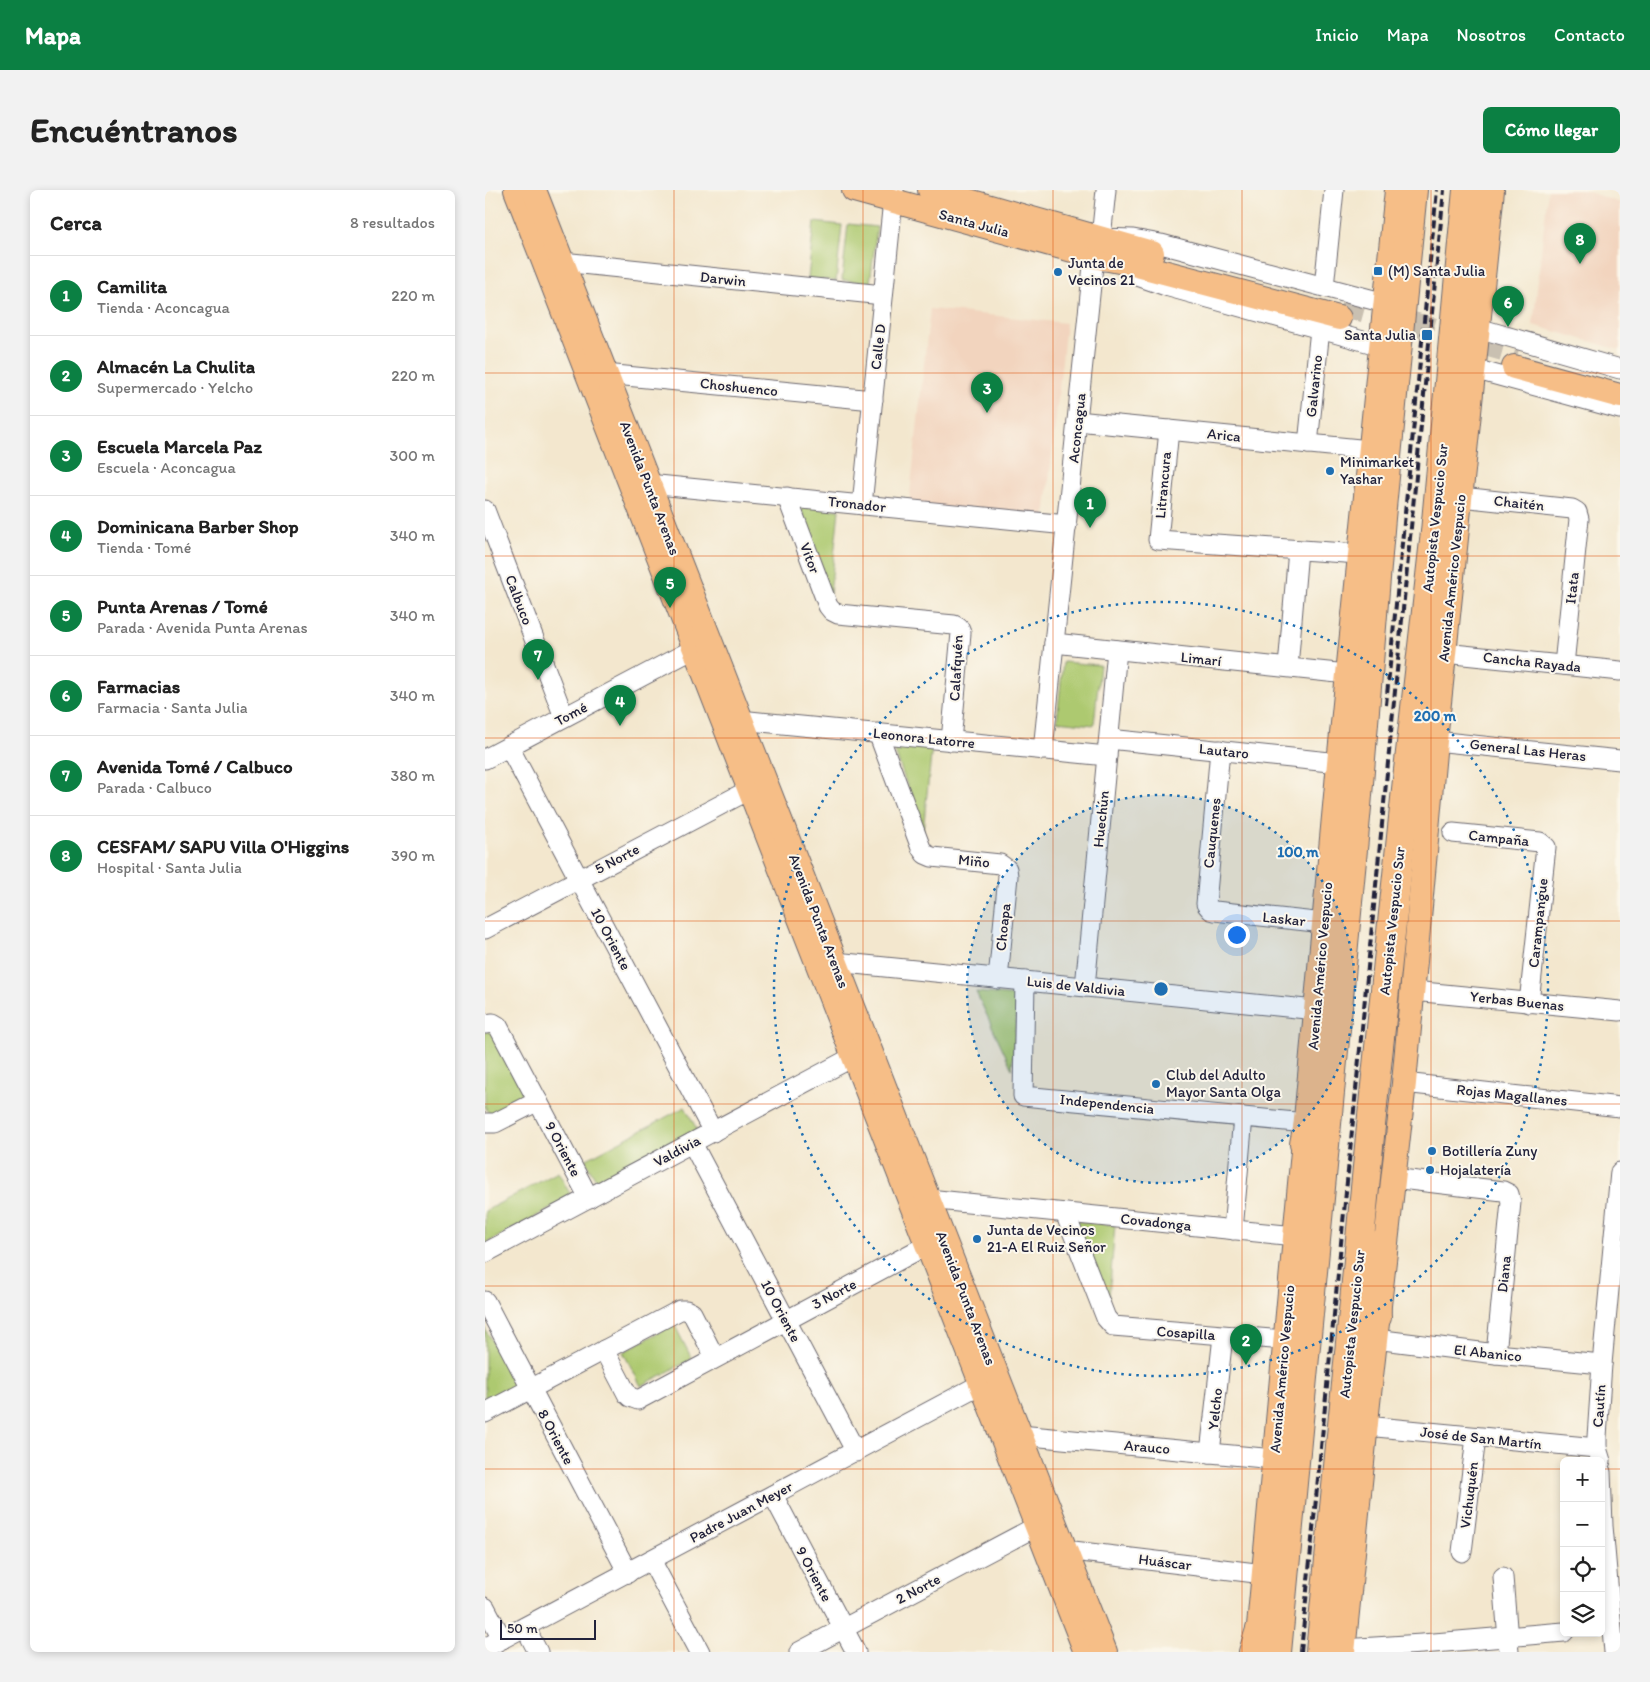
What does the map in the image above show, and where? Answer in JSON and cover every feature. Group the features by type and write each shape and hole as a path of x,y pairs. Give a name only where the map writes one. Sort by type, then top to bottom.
{"highway":[{"path":"1277,1652 1413,190"},
{"name":"Autopista Vespucio Sur","path":"1335,1651 1374,1095 1435,532 1467,190"},
{"path":"1305,1133 1314,1095 1341,869 1357,807"},
{"path":"1374,1095 1380,1158 1375,1277 1376,1328"}],"main road":[{"name":"Avenida Punta Arenas","path":"516,190 702,645 740,720 835,962 861,1053 927,1245 989,1380 1020,1435 1105,1652"},
{"name":"Avenida Punta Arenas","path":"534,190 648,484 749,790 861,1053 928,1199 1037,1526 1086,1652"},
{"name":"Santa Julia","path":"854,190 894,195 923,196 1098,247 1153,254 1333,317"},
{"name":"Avenida Américo Vespucio","path":"1251,1652 1258,1634 1264,1574 1347,674 1397,190"},
{"name":"Avenida Américo Vespucio","path":"1335,1651 1366,1426 1404,1083 1435,741 1492,190"},
{"path":"1620,381 1516,360 1620,396"}],"street":[{"name":"Aconcagua","path":"1043,750 1077,421 1106,190"},
{"path":"1324,287 1334,190"},
{"name":"Calle D","path":"861,505 894,195"},
{"name":"Santa Julia","path":"1098,247 1133,239 1161,244 1385,303"},
{"name":"Santa Julia","path":"1098,247 1149,280 1333,317 1381,346"},
{"name":"Darwin","path":"562,262 883,295"},
{"name":"Galvarino","path":"1308,444 1333,317"},
{"path":"1478,328 1620,369"},
{"path":"1474,369 1620,410"},
{"name":"Choshuenco","path":"605,374 873,400"},
{"name":"Arica","path":"1077,421 1370,450"},
{"name":"Litrancura","path":"1169,430 1158,540 1298,550"},
{"name":"Tronador","path":"648,484 1067,525"},
{"name":"Vitor","path":"787,497 828,606 838,614"},
{"name":"Chaitén","path":"1461,497 1572,509 1577,512"},
{"name":"Calbuco","path":"485,510 564,717"},
{"name":"Itata","path":"1564,665 1579,519 1577,512"},
{"path":"1288,667 1298,550 1359,554"},
{"name":"Calafquén","path":"838,614 954,625 959,628 961,634 951,741"},
{"name":"Limarí","path":"1054,643 1347,674"},
{"name":"Tomé","path":"485,759 702,645"},
{"name":"Huechún","path":"1085,987 1117,650"},
{"name":"Cancha Rayada","path":"1445,653 1620,671"},
{"name":"Leonora Latorre","path":"740,720 1043,750 1108,748"},
{"name":"Miño","path":"878,734 923,852 932,857 1000,864 1007,869 1008,876"},
{"name":"General Las Heras","path":"1435,741 1620,760"},
{"name":"10 Oriente","path":"509,747 713,1132"},
{"name":"Lautaro","path":"1108,748 1220,750 1339,763"},
{"name":"Cauquenes","path":"1215,911 1208,906 1205,900 1220,750"},
{"name":"5 Norte","path":"485,928 749,790"},
{"name":"Campaña","path":"1453,833 1540,842 1544,844"},
{"name":"Carampangue","path":"1529,1002 1546,849 1544,844"},
{"name":"Choapa","path":"998,979 1008,876"},
{"name":"Laskar","path":"1215,911 1324,923"},
{"name":"Luis de Valdivia","path":"835,962 1316,1010"},
{"name":"Independencia","path":"1025,981 1023,1096 1243,1117 1305,1133"},
{"name":"Yerbas Buenas","path":"1413,990 1620,1011"},
{"name":"9 Oriente","path":"485,1024 493,1023 498,1026 589,1198"},
{"name":"Valdivia","path":"485,1253 861,1053"},
{"name":"Rojas Magallanes","path":"1404,1083 1620,1106"},
{"path":"485,1123 495,1123 538,1101"},
{"path":"1233,1230 1243,1117"},
{"name":"10 Oriente","path":"692,1143 856,1452"},
{"name":"Cautín","path":"1599,1454 1602,1364 1613,1330 1620,1172"},
{"name":"Diana","path":"1392,1178 1503,1191 1509,1194 1511,1202 1496,1354"},
{"name":"Covadonga","path":"928,1199 1295,1236"},
{"name":"Cosapilla","path":"1065,1213 1110,1324 1117,1328 1285,1340"},
{"name":"3 Norte","path":"604,1350 627,1394 634,1399 642,1398 927,1245"},
{"name":"8 Oriente","path":"485,1301 628,1572"},
{"path":"485,1413 683,1309 691,1313 715,1358"},
{"name":"El Abanico","path":"1376,1328 1496,1354 1602,1364"},
{"name":"Yelcho","path":"1210,1453 1223,1336"},
{"name":"Padre Juan Meyer","path":"485,1648 989,1380"},
{"name":"José de San Martín","path":"1366,1426 1477,1437 1599,1454"},
{"name":"Arauco","path":"1020,1435 1274,1459"},
{"name":"Vichuquén","path":"1463,1552 1477,1437"},
{"name":"9 Oriente","path":"773,1495 856,1652"},
{"path":"1605,1499 1613,1552 1612,1638"},
{"name":"2 Norte","path":"799,1652 1037,1526"},
{"name":"Huáscar","path":"1065,1550 1264,1574"},
{"path":"651,1560 700,1652"},
{"path":"1503,1578 1508,1644"},
{"path":"485,1607 502,1639"},
{"path":"525,1627 538,1652"},
{"path":"1335,1651 1508,1644 1560,1633"}],"shaded area":[{"path":"1548,190 1583,190 1620,203 1620,350 1533,325"},
{"path":"930,309 1066,323 1045,518 909,504"}],"green space":[{"path":"814,222 842,225 836,281 808,278"},
{"path":"848,224 877,227 870,283 842,280"},
{"path":"800,506 839,510 830,594"},
{"path":"1063,662 1100,665 1094,725 1057,721"},
{"path":"892,743 932,747 923,831"},
{"path":"976,992 1018,996 1012,1069"},
{"path":"488,1031 494,1033 525,1094 489,1114 485,1106 485,1033"},
{"path":"685,1107 699,1133 599,1185 585,1160"},
{"path":"558,1172 572,1197 485,1244 485,1211"},
{"path":"1074,1221 1115,1225 1109,1298"},
{"path":"674,1324 692,1359 641,1386 623,1352"},
{"path":"485,1328 515,1385 485,1400"}],"tunnel":[{"path":"1341,304 1518,353"}],"railway":[{"path":"1386,705 1437,190"},
{"path":"1301,1652 1444,190"}],"place":[{"name":"CESFAM/ SAPU Villa O'Higgins","path":"1580,264"},
{"name":"(M) Santa Julia","path":"1378,271"},
{"name":"Junta de Vecinos 21","path":"1058,272"},
{"name":"Farmacias","path":"1508,327"},
{"name":"Santa Julia","path":"1427,335"},
{"name":"Escuela Marcela Paz","path":"987,413"},
{"name":"Minimarket Yashar","path":"1330,471"},
{"name":"Camilita","path":"1090,528"},
{"name":"Punta Arenas / Tomé","path":"670,608"},
{"name":"Avenida Tomé / Calbuco","path":"538,680"},
{"name":"Dominicana Barber Shop","path":"620,726"},
{"name":"Club del Adulto Mayor Santa Olga","path":"1156,1084"},
{"name":"Botillería Zuny","path":"1432,1151"},
{"name":"Hojalatería","path":"1430,1170"},
{"name":"Junta de Vecinos 21-A El Ruiz Señor","path":"977,1239"},
{"name":"Almacén La Chulita","path":"1246,1365"}]}
